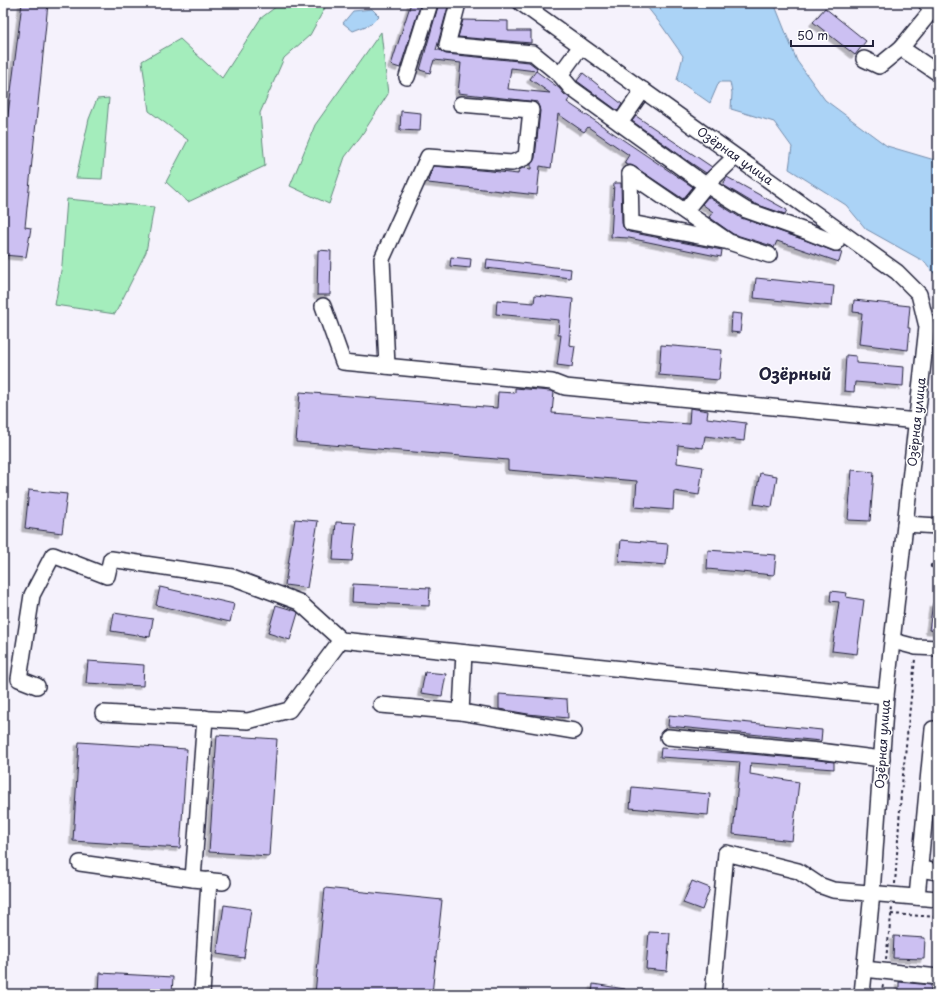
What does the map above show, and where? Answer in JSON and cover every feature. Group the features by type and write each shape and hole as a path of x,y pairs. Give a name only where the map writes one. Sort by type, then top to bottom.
{"street":[{"path":"407,77 430,3"},
{"path":"458,3 447,45 533,53 560,75 571,88 706,185 746,210 836,243"},
{"name":"Озёрная улица","path":"521,3 896,272 919,294 928,326 886,696 872,893 862,994"},
{"path":"864,59 879,66 901,48 932,10 926,3"},
{"path":"560,75 582,46"},
{"path":"901,48 938,73"},
{"path":"620,123 643,90"},
{"path":"387,366 382,259 428,156 512,163 526,157 531,110 461,104"},
{"path":"685,211 706,185 735,157"},
{"path":"729,242 630,174 631,224 729,242 769,255"},
{"path":"808,232 823,220"},
{"path":"323,306 343,362 552,382 565,387 917,421"},
{"path":"905,524 938,526"},
{"path":"37,686 19,679 32,595 53,555 107,576 111,559 232,577 299,602 341,640 886,696"},
{"path":"104,713 248,721 289,710 341,640"},
{"path":"893,641 916,646 938,648"},
{"path":"461,712 464,653"},
{"path":"381,705 461,712 574,731"},
{"path":"193,879 205,718"},
{"path":"917,897 933,729 938,730"},
{"path":"668,737 819,750 882,759"},
{"path":"713,994 726,853 798,871 818,885 833,890 938,899"},
{"path":"80,863 216,881 202,994"},
{"path":"920,869 938,872"},
{"path":"864,969 937,979"}],"path":[{"path":"882,994 894,895 916,646"},
{"path":"891,914 938,917"}],"green space":[{"path":"281,3 318,3 326,6 310,35 284,58 260,113 265,166 188,202 166,182 188,140 149,111 142,61 180,39 222,78 261,18"},
{"path":"381,32 388,94 361,136 345,157 329,204 290,186 315,125"},
{"path":"109,98 102,179 76,178 89,119 97,99"},
{"path":"67,199 154,207 146,252 115,314 55,305 62,265"}],"water":[{"path":"644,3 774,3 797,61 825,100 887,146 938,161 938,278 925,262 866,229 846,205 789,169 792,147 774,122 731,109 732,93 730,82 719,82 710,103 677,80 683,56"},
{"path":"372,9 379,16 371,24 353,31 343,23 353,11"}],"building":[{"path":"22,3 48,3 25,227 31,228 26,257 3,255 3,153"},
{"path":"411,3 421,3 400,68 391,65"},
{"path":"439,3 449,3 436,50 440,50 446,54 529,62 537,68 536,71 570,98 567,102 693,187 683,199 635,167 624,163 629,155 588,127 584,132 558,114 551,168 540,166 537,195 428,183 434,166 518,174 519,170 523,168 531,169 531,164 535,158 540,111 538,102 458,93 461,63 434,60 430,73 420,70","holes":["511,68 536,71 530,79 550,93 508,89"]},
{"path":"825,8 866,41 855,55 813,22"},
{"path":"463,20 508,21 508,31 531,31 531,43 458,37"},
{"path":"583,73 622,104 618,111 577,81"},
{"path":"401,111 421,113 420,131 400,130"},
{"path":"636,116 712,167 706,173 691,163 632,121"},
{"path":"727,177 787,210 785,214 755,204 723,185"},
{"path":"614,183 621,183 622,223 626,230 629,232 722,250 721,257 629,238 611,237"},
{"path":"708,197 741,218 833,251 842,252 839,262 777,241 774,248 772,246 733,234 709,217 713,212 702,204"},
{"path":"318,250 331,251 330,295 317,295"},
{"path":"451,257 471,259 470,268 450,266"},
{"path":"487,259 571,269 570,278 486,268"},
{"path":"756,278 834,286 832,306 754,298"},
{"path":"535,295 573,299 569,345 575,346 572,367 557,365 561,335 558,335 559,320 496,314 497,300 534,303"},
{"path":"854,300 910,306 908,350 859,344 862,313 853,312"},
{"path":"732,313 742,314 740,333 731,332"},
{"path":"661,345 722,350 719,380 659,375"},
{"path":"846,355 856,356 856,363 904,367 903,386 855,382 854,392 844,391"},
{"path":"515,388 554,392 552,413 689,424 690,408 708,411 707,418 746,423 744,441 705,436 703,448 678,445 677,463 703,467 699,495 674,491 673,510 635,507 637,481 508,470 508,460 296,442 300,392 497,408 498,392 515,393"},
{"path":"852,470 874,472 870,521 848,520"},
{"path":"760,473 777,476 772,507 754,504"},
{"path":"29,490 67,494 62,533 25,528"},
{"path":"295,519 318,521 307,588 285,585"},
{"path":"336,522 356,523 352,561 333,560"},
{"path":"621,540 668,544 666,565 619,561"},
{"path":"708,550 776,555 774,575 707,569"},
{"path":"353,584 430,588 429,606 352,602"},
{"path":"160,587 234,604 230,622 156,605"},
{"path":"831,591 847,593 846,597 864,600 857,654 832,651 839,602 830,601"},
{"path":"933,603 938,603 938,631 929,630"},
{"path":"276,605 298,613 290,640 268,633"},
{"path":"114,613 153,619 150,637 111,631"},
{"path":"88,661 144,665 143,686 86,683"},
{"path":"425,672 446,674 442,696 421,693"},
{"path":"499,694 567,699 568,718 528,714 499,709"},
{"path":"669,715 822,730 821,741 668,726"},
{"path":"217,735 277,739 269,856 209,852"},
{"path":"79,742 187,749 180,848 73,841"},
{"path":"661,748 818,760 834,762 834,769 751,763 750,774 799,782 792,841 733,834 740,762 660,757"},
{"path":"632,787 710,794 708,815 630,808"},
{"path":"692,881 710,888 702,910 683,903"},
{"path":"325,888 442,900 432,994 315,994"},
{"path":"224,905 251,909 244,958 217,954"},
{"path":"649,932 670,933 667,971 646,969"},
{"path":"894,936 925,938 924,959 893,958"},
{"path":"100,973 173,977 172,994 99,994"},
{"path":"899,982 931,985 931,994 899,994"},
{"path":"593,984 625,989 625,994 592,994"}],"railway":[{"path":"932,566 938,566"}],"district":[{"name":"Озёрный","path":"795,374"}]}
